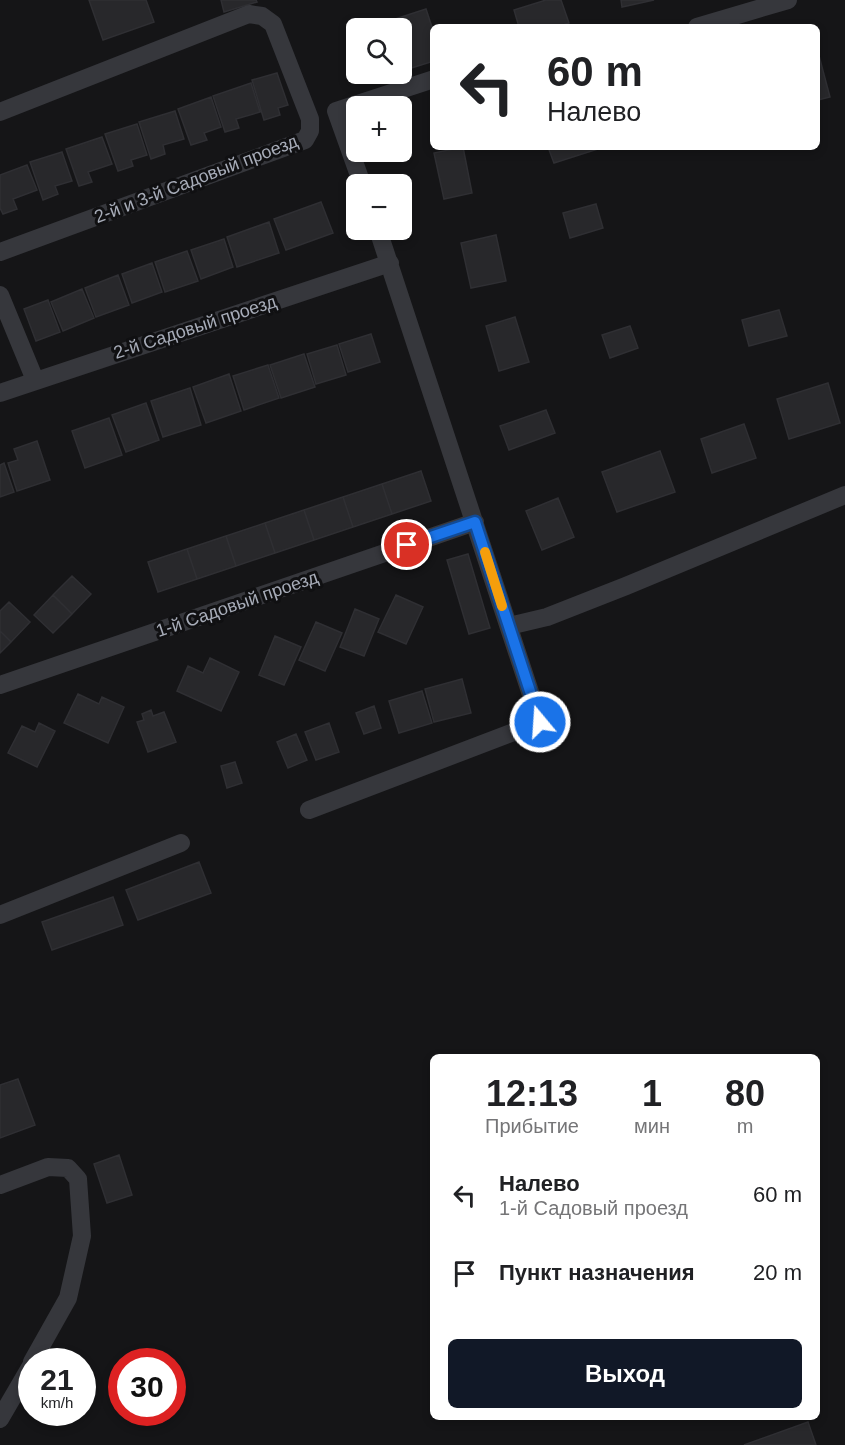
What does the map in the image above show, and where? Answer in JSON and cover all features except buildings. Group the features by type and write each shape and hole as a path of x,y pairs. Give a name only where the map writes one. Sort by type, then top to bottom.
{"street":[{"path":"707,24 788,0"},
{"name":"2-й и 3-й Садовый проезд","path":"0,112 249,14 262,16 273,24 310,119 310,131 305,140 0,252"},
{"path":"358,174 336,111 430,80"},
{"path":"309,810 540,722 382,240"},
{"name":"2-й Садовый проезд","path":"0,393 390,263"},
{"path":"0,295 35,380"},
{"path":"509,626 547,617 845,495"},
{"name":"1-й Садовый проезд","path":"0,685 475,522"},
{"path":"0,915 181,843"},
{"path":"0,1185 48,1167 68,1168 78,1179 82,1236 68,1298 40,1348"},
{"path":"0,1419 18,1388"}],"slow traffic":[{"path":"485,552 502,606"}],"route":[{"path":"407,545 475,522 540,722"}]}
